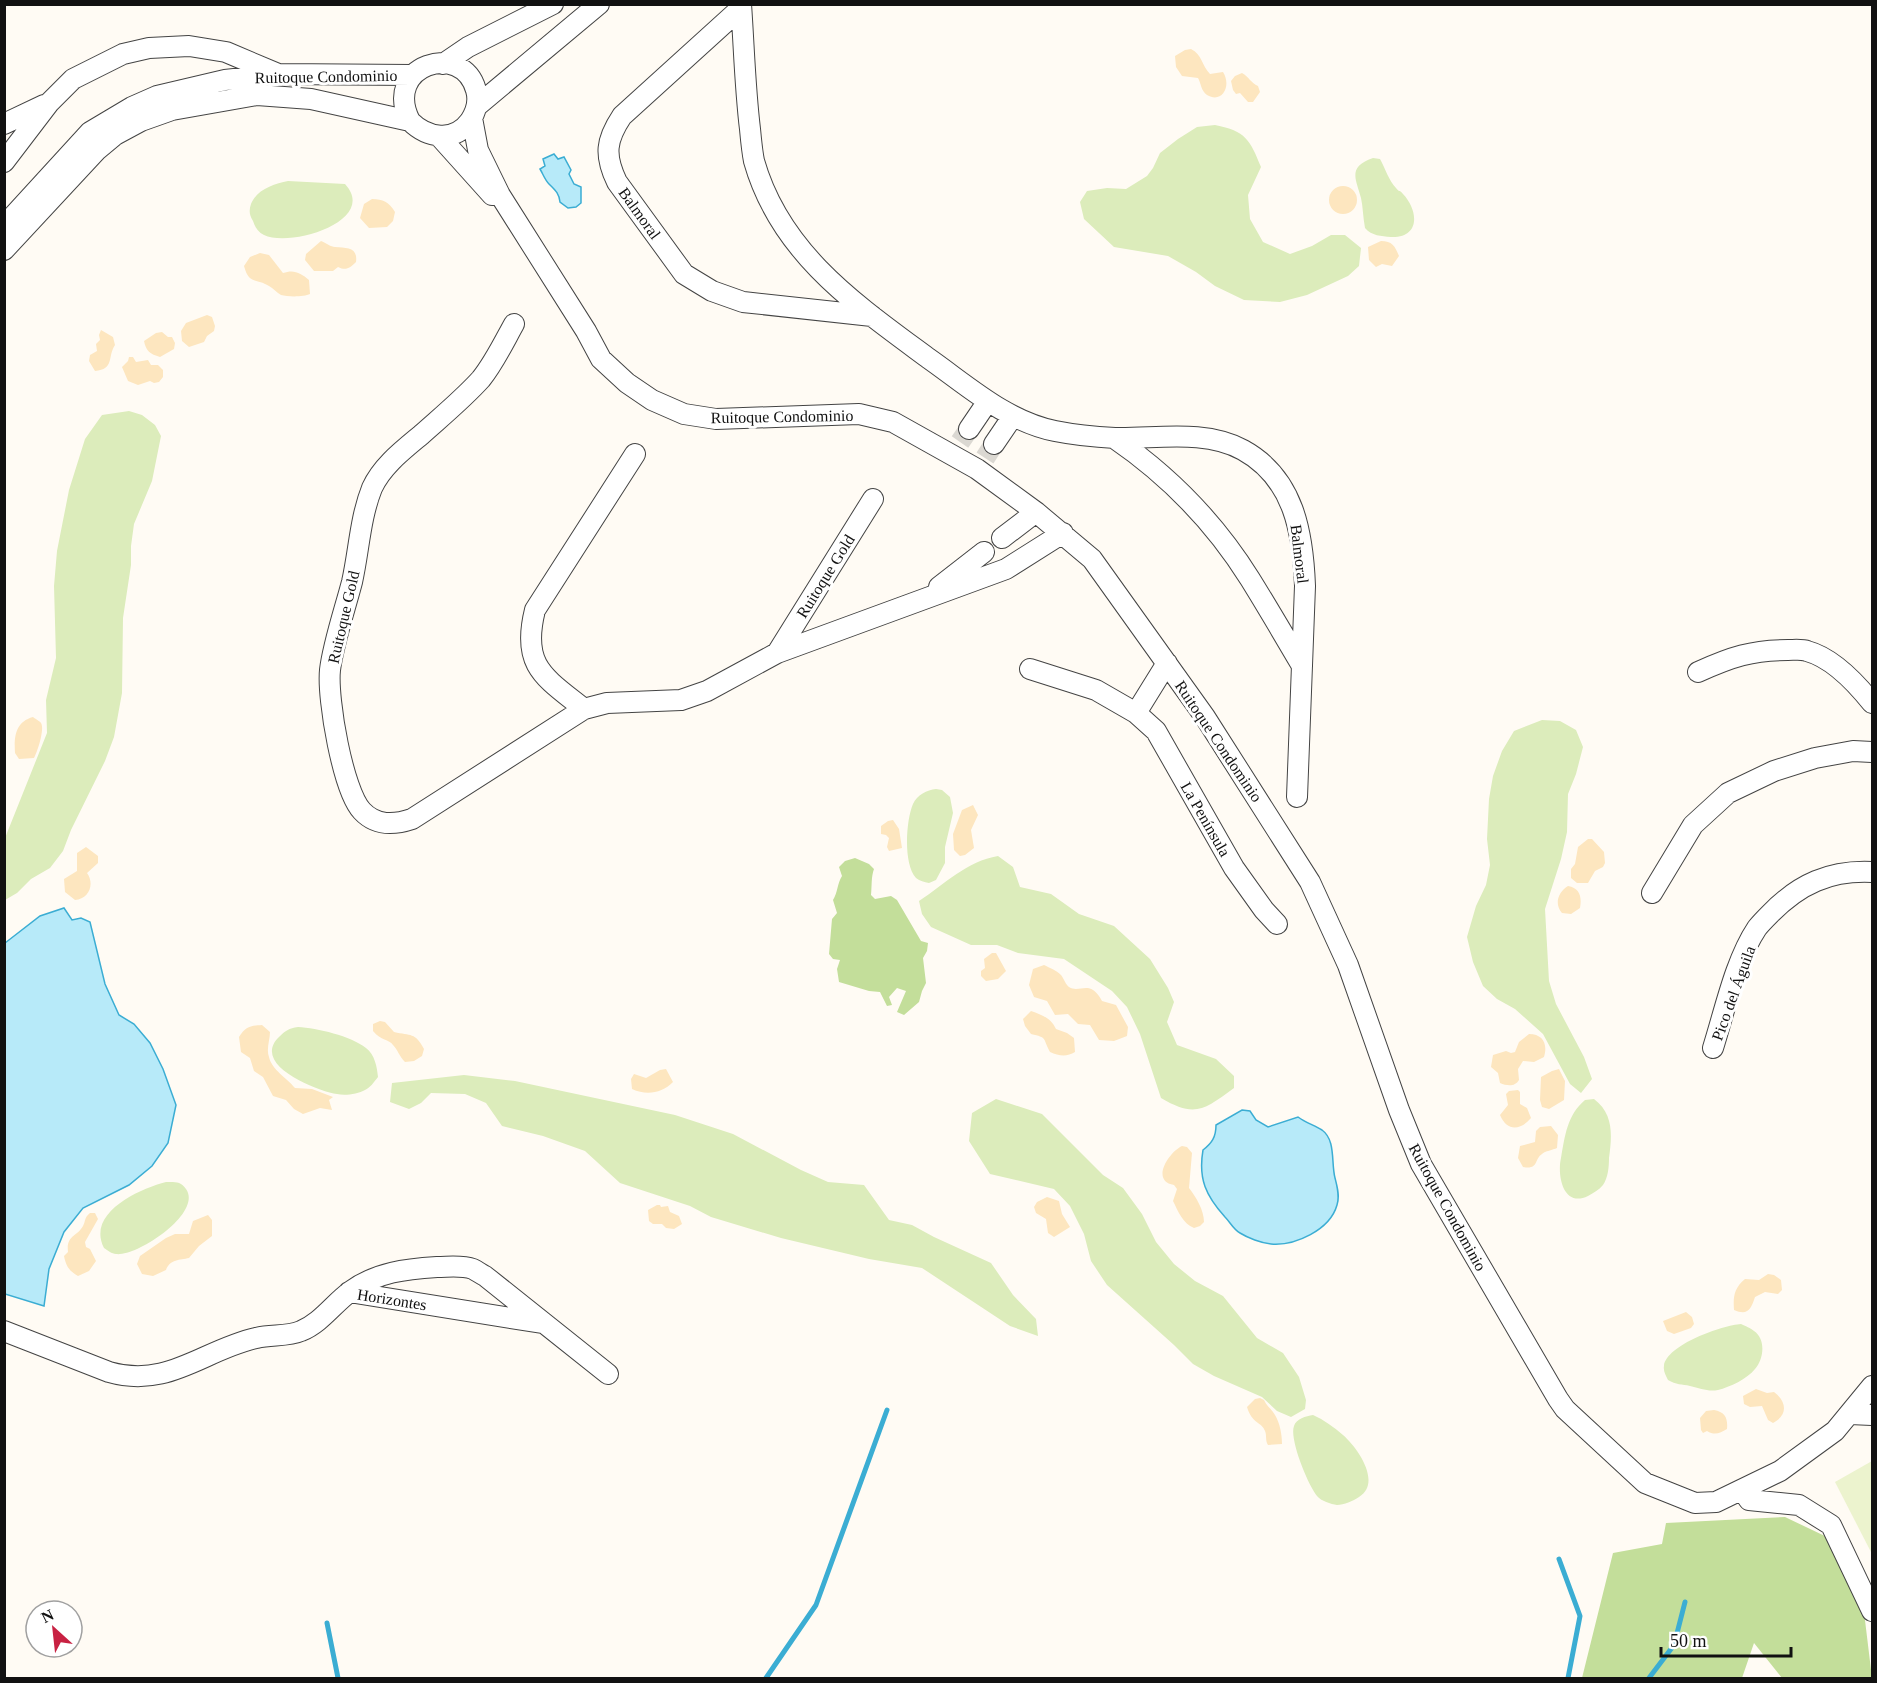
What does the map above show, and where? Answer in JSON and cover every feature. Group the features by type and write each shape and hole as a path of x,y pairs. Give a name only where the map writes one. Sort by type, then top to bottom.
{"street":[{"name":"Ruitoque Condominio","path":"443,64 468,47 553,4"},
{"path":"440,136 458,132 475,112 599,4"},
{"name":"Balmoral","path":"741,6 622,116 612,131 608,148 609,166 617,182 684,274 712,291 742,302 872,316"},
{"name":"Balmoral","path":"741,6 746,100 754,160 771,206 797,247 831,281 872,316 1012,416 1049,429 1074,434 1114,438 1189,438 1219,441 1242,450 1264,465 1286,492 1299,525 1304,558 1305,586 1297,797"},
{"path":"4,162 49,102 73,79 123,54 149,48 189,46 226,52 278,74"},
{"name":"Ruitoque Condominio","path":"500,195 492,195 440,136 418,129 410,121 403,98 412,75 422,67 433,63 443,64 456,66 466,73 475,88 478,150 500,195 586,331 601,359 627,382 652,400 684,414 716,419 859,414 960,442 985,457 1036,512 1092,559 1205,717 1310,882 1348,965 1399,1110 1422,1164 1562,1404 1645,1483 1695,1503 1716,1502 1780,1471 1835,1431 1872,1386"},
{"name":"Ruitoque Condominio","path":"4,226 90,132 123,111 157,96 225,80 278,74 412,75"},
{"name":"Ruitoque Condominio","path":"4,250 97,150 115,135 141,121 172,110 256,94 311,99 410,121"},
{"path":"4,124 49,102"},
{"name":"Ruitoque Gold","path":"514,324 483,377 388,465 373,487 364,516 352,579 330,670 330,700 334,733 354,800 373,819 386,824 399,824 412,819 584,709 607,703 681,700 707,691 777,653 1006,569 1063,533"},
{"path":"960,442 988,401"},
{"path":"985,457 1012,416"},
{"path":"1114,438 1162,474 1192,504 1222,540 1249,578 1302,666"},
{"path":"584,709 551,683 538,666 530,648 531,628 536,610 635,454"},
{"name":"Ruitoque Gold","path":"777,653 873,499"},
{"path":"1002,538 1036,512"},
{"name":"Ruitoque Gold","path":"926,597 984,552"},
{"path":"1698,672 1729,657 1764,650 1806,650 1830,662 1858,686 1872,703"},
{"path":"1136,713 1167,663"},
{"name":"La Península","path":"1030,669 1096,690 1136,713 1156,731 1234,868 1277,924"},
{"path":"1652,893 1693,825 1728,793 1774,771 1815,758 1853,750 1872,752"},
{"name":"Pico del Águila","path":"1713,1048 1743,957 1758,927 1802,886 1830,876 1872,872"},
{"name":"Horizontes","path":"349,1292 363,1283 401,1269 457,1266 473,1269 485,1276 608,1374"},
{"path":"4,1330 109,1371 126,1376 145,1377 171,1372 239,1343 259,1337 300,1332 315,1324 349,1292"},
{"name":"Horizontes","path":"349,1292 545,1323"},
{"path":"1850,1414 1872,1415"},
{"path":"1742,1490 1749,1500 1799,1505 1831,1525 1872,1611"}],"green space":[{"path":"1215,125 1234,130 1246,138 1261,167 1248,195 1250,219 1263,242 1290,254 1312,246 1331,235 1345,235 1361,248 1359,266 1348,276 1307,295 1280,302 1244,300 1215,286 1168,256 1114,247 1084,219 1080,202 1087,191 1107,188 1126,189 1147,176 1160,153 1178,139 1197,127"},
{"path":"1373,158 1380,159 1391,182 1412,208 1414,222 1412,228 1400,236 1377,235 1365,228 1362,201 1355,174 1359,165"},
{"path":"288,181 345,184 352,197 350,209 341,220 310,234 292,238 264,235 257,229 251,217 251,204 257,194"},
{"path":"129,411 142,415 155,425 161,436 152,481 134,524 123,618 122,693 114,737 63,851 50,868 31,879 17,893 5,900 5,838 47,733 46,700 56,658 54,586 57,551 69,490 85,439 102,415"},
{"path":"1542,720 1560,721 1576,730 1583,747 1568,794 1567,832 1561,859 1545,909 1549,981 1556,1004 1584,1057 1592,1079 1581,1093 1570,1084 1543,1034 1515,1009 1497,999 1483,986 1473,962 1467,937 1476,906 1486,885 1490,865 1487,839 1489,799 1493,776 1502,751 1514,731"},
{"path":"929,790 942,790 950,797 953,813 945,847 945,863 936,880 929,883 916,878 912,871 907,853 907,831 911,811 917,798"},
{"path":"998,856 1013,867 1020,887 1051,894 1079,914 1114,926 1150,959 1174,1002 1167,1022 1177,1045 1216,1059 1234,1076 1234,1088 1215,1102 1199,1109 1183,1108 1161,1098 1140,1034 1127,1007 1112,991 1064,959 1018,953 997,945 971,945 931,927 922,914 919,901 966,868"},
{"path":"855,858 869,864 874,869 871,895 875,899 891,896 897,900 921,941 928,943 923,958 926,983 919,1002 904,1015 897,1012 906,991 897,988 889,997 892,1005 887,1006 880,992 839,982 837,969 840,960 833,959 829,954 832,919 837,913 833,900 842,876 839,867 845,861"},
{"path":"298,1027 334,1033 360,1044 372,1054 378,1077 367,1089 355,1094 344,1095 316,1088 290,1075 273,1057 272,1047 283,1033"},
{"path":"464,1075 515,1081 675,1115 733,1134 828,1182 864,1185 889,1220 912,1225 991,1263 1013,1295 1036,1319 1038,1336 1010,1326 922,1268 869,1259 781,1238 711,1217 690,1206 620,1183 585,1151 543,1136 502,1126 486,1103 465,1094 431,1093 421,1103 409,1109 390,1102 392,1083"},
{"path":"996,1099 1042,1114 1103,1175 1123,1188 1142,1214 1156,1242 1174,1264 1195,1281 1223,1296 1257,1338 1283,1353 1299,1377 1306,1400 1305,1409 1291,1417 1277,1411 1262,1397 1193,1364 1107,1285 1091,1261 1084,1234 1070,1206 1054,1189 990,1174 969,1141 972,1113"},
{"path":"1594,1099 1605,1111 1610,1126 1608,1172 1605,1182 1598,1190 1579,1199 1573,1198 1567,1194 1561,1181 1560,1165 1564,1142 1574,1112 1585,1100"},
{"path":"166,1182 180,1183 186,1189 189,1199 177,1221 152,1241 126,1253 111,1253 104,1248 100,1235 102,1224 118,1204 142,1190"},
{"path":"1741,1324 1758,1335 1762,1344 1762,1355 1758,1365 1748,1376 1733,1385 1714,1390 1676,1384 1668,1380 1664,1366 1667,1358 1674,1351 1709,1332"},
{"path":"1313,1415 1343,1435 1355,1448 1365,1466 1368,1475 1366,1491 1351,1501 1337,1505 1321,1499 1313,1490 1304,1472 1293,1432 1299,1420"},
{"path":"1872,1461 1872,1554 1835,1482"},
{"path":"1785,1517 1829,1538 1864,1612 1872,1678 1782,1678 1754,1643 1742,1678 1582,1678 1613,1553 1662,1544 1666,1523"}],"sand":[{"path":"1191,49 1195,51 1210,74 1223,72 1226,77 1226,88 1221,95 1212,97 1207,95 1198,78 1182,76 1176,67 1175,56"},
{"path":"1242,73 1258,86 1260,92 1253,102 1248,102 1240,93 1236,94 1233,90 1231,81"},
{"path":"1343,186 1353,190 1357,200 1353,210 1343,214 1333,210 1329,200 1333,190"},
{"path":"372,199 385,202 395,212 393,221 387,227 369,228 360,218 364,204"},
{"path":"321,241 333,247 351,249 355,253 356,262 346,269 338,267 333,271 314,271 305,260 306,254"},
{"path":"1381,241 1390,243 1398,252 1399,256 1392,266 1382,264 1376,267 1369,260 1368,247"},
{"path":"260,253 269,255 283,273 294,272 309,280 310,294 281,295 269,286 251,279 244,266 250,257"},
{"path":"207,315 212,317 214,331 207,336 204,342 189,347 182,341 181,331 186,323"},
{"path":"101,330 113,337 115,345 108,365 95,371 89,361 90,355 97,351 96,344 100,340"},
{"path":"162,332 172,337 175,343 174,349 160,357 149,352 144,341"},
{"path":"129,357 133,357 136,362 148,360 151,365 158,365 163,370 163,377 159,382 150,381 138,385 128,381 122,367"},
{"path":"33,717 41,722 42,726 39,746 34,758 19,759 15,753 17,731 22,722"},
{"path":"973,805 978,815 971,830 974,848 960,856 954,850 953,834 962,810"},
{"path":"893,820 899,829 902,848 889,851 887,847 889,838 881,834 881,826"},
{"path":"1588,839 1592,839 1604,852 1605,863 1603,867 1595,871 1588,883 1577,883 1571,878 1571,869 1575,864 1578,847"},
{"path":"86,847 98,856 98,863 87,873 90,886 87,894 75,900 65,892 64,879 77,871 77,853"},
{"path":"1568,886 1578,891 1581,900 1580,908 1571,914 1562,913 1558,906 1560,895"},
{"path":"996,953 1006,971 998,979 986,981 981,976 981,971 985,968 984,959"},
{"path":"1044,965 1059,973 1069,987 1089,988 1098,994 1102,1001 1116,1005 1128,1027 1127,1036 1114,1041 1099,1040 1090,1025 1078,1024 1068,1014 1055,1015 1047,1001 1034,997 1029,985 1033,969"},
{"path":"1031,1011 1046,1017 1056,1029 1074,1038 1075,1052 1063,1055 1050,1052 1044,1039 1031,1034 1025,1026 1023,1019"},
{"path":"380,1021 385,1022 394,1032 415,1037 424,1049 422,1056 414,1061 405,1062 391,1043 373,1031 373,1024"},
{"path":"262,1025 270,1032 268,1054 276,1070 295,1088 312,1089 333,1097 329,1100 332,1110 320,1108 303,1114 294,1109 286,1100 273,1096 263,1077 254,1071 250,1058 241,1052 239,1037 242,1033 249,1027"},
{"path":"1529,1034 1538,1036 1545,1044 1544,1057 1534,1062 1523,1061 1518,1069 1519,1080 1515,1084 1500,1083 1498,1073 1491,1067 1493,1055 1506,1051 1515,1052 1519,1042"},
{"path":"666,1069 673,1082 664,1089 649,1093 632,1089 631,1079 634,1074 646,1078"},
{"path":"1559,1069 1565,1081 1564,1100 1549,1109 1542,1107 1541,1077"},
{"path":"1518,1090 1520,1104 1527,1108 1531,1118 1519,1127 1510,1127 1500,1115 1508,1105 1506,1094 1509,1091"},
{"path":"1551,1126 1558,1135 1557,1148 1543,1153 1534,1166 1523,1167 1518,1158 1520,1146 1535,1142 1536,1131 1540,1127"},
{"path":"1182,1146 1187,1147 1192,1153 1189,1188 1204,1217 1204,1222 1194,1228 1184,1220 1173,1201 1177,1189 1163,1178 1167,1160"},
{"path":"1047,1197 1059,1201 1062,1214 1070,1227 1054,1237 1048,1233 1046,1219 1036,1213 1034,1207 1037,1202"},
{"path":"657,1205 668,1206 670,1212 679,1216 682,1224 674,1229 649,1221 648,1210"},
{"path":"90,1213 95,1213 98,1219 85,1242 96,1261 89,1271 78,1276 68,1268 64,1256 68,1252 70,1239 81,1230"},
{"path":"208,1215 212,1220 212,1236 189,1258 173,1262 166,1270 153,1276 142,1274 137,1264 140,1256 166,1238 175,1234 189,1234 193,1221"},
{"path":"1768,1274 1781,1280 1782,1290 1778,1294 1765,1292 1755,1297 1746,1312 1734,1310 1735,1293 1741,1282 1745,1279 1759,1280"},
{"path":"1686,1312 1692,1317 1694,1324 1691,1328 1674,1334 1667,1331 1663,1321"},
{"path":"1756,1389 1767,1393 1774,1392 1783,1404 1781,1416 1773,1423 1768,1420 1762,1406 1750,1407 1744,1404 1743,1396"},
{"path":"1260,1398 1277,1418 1282,1444 1268,1445 1264,1428 1249,1413 1247,1407 1255,1399"},
{"path":"1714,1410 1725,1416 1727,1429 1717,1433 1707,1431 1703,1433 1700,1418 1706,1411"}],"water":[{"path":"554,154 558,159 564,157 571,170 569,174 574,184 581,187 581,203 576,207 568,208 560,202 558,194 546,181 540,169 545,166 543,159"},
{"path":"64,908 72,920 81,918 90,922 105,984 119,1015 134,1024 150,1043 163,1069 176,1105 168,1143 152,1166 129,1185 83,1208 64,1232 49,1269 44,1306 5,1294 5,943 40,916"},
{"path":"1242,1110 1250,1111 1256,1120 1268,1127 1298,1117 1326,1134 1332,1152 1338,1202 1327,1222 1310,1235 1280,1244 1267,1243 1243,1235 1218,1209 1208,1194 1202,1170 1203,1150 1213,1139 1216,1125"}],"waterway":[{"path":"766,1678 816,1605 887,1410"},
{"path":"1559,1559 1580,1616 1568,1678"},
{"path":"1649,1678 1674,1645 1685,1602"},
{"path":"327,1623 338,1678"}],"tunnel":[{"path":"960,442 969,429"},
{"path":"985,458 994,444"}]}
